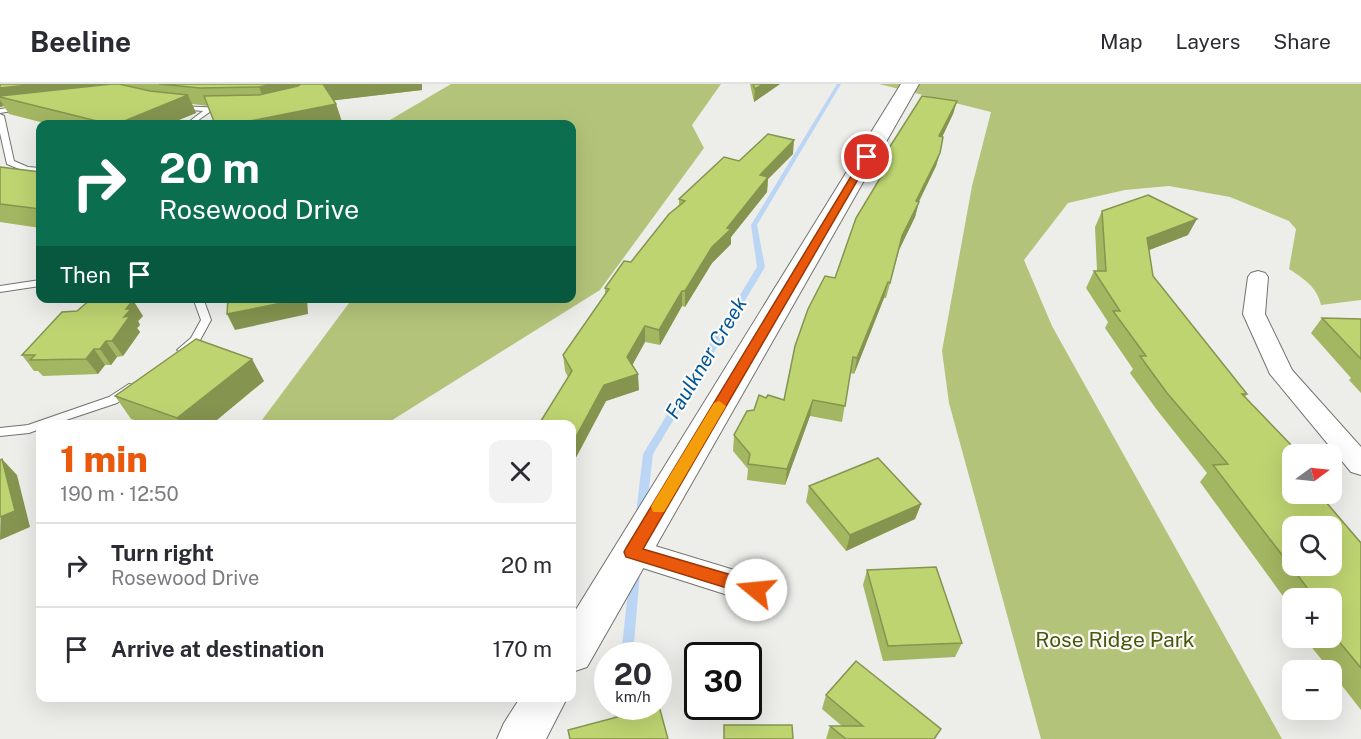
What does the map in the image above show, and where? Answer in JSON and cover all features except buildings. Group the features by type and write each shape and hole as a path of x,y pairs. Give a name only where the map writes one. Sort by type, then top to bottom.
{"street":[{"path":"576,646 910,84"},
{"path":"1258,277 1254,314 1282,374 1361,465"},
{"path":"632,552 756,590"},
{"path":"520,739 543,702"}],"lane":[{"path":"169,106 233,110"},
{"path":"0,111 34,107"},
{"path":"194,120 208,110"},
{"path":"0,116 10,162 27,169 36,170"},
{"path":"0,289 36,284"},
{"path":"170,360 195,340 206,320 200,303"},
{"path":"55,420 112,400 141,380"},
{"path":"0,432 36,427"}],"green space":[{"path":"451,84 721,84 692,125 704,148 600,290 392,420 262,420 349,303 576,303 576,120 390,120"},
{"name":"Rose Ridge Park","path":"879,84 1361,84 1361,300 1321,305 1313,288 1289,269 1296,229 1289,221 1230,197 1169,186 1125,190 1068,203 1024,260 1052,326 1282,739 1041,739 949,403 942,351 972,186 991,112"}],"waterway":[{"name":"Faulkner Creek","path":"641,514 648,454 761,267 754,225 839,84"},
{"name":"Faulkner Creek","path":"628,642 635,572"},
{"name":"Faulkner Creek","path":"618,739 620,720"}],"slow traffic":[{"path":"659,507 719,406"}],"route":[{"path":"756,590 632,552 867,157"}]}
